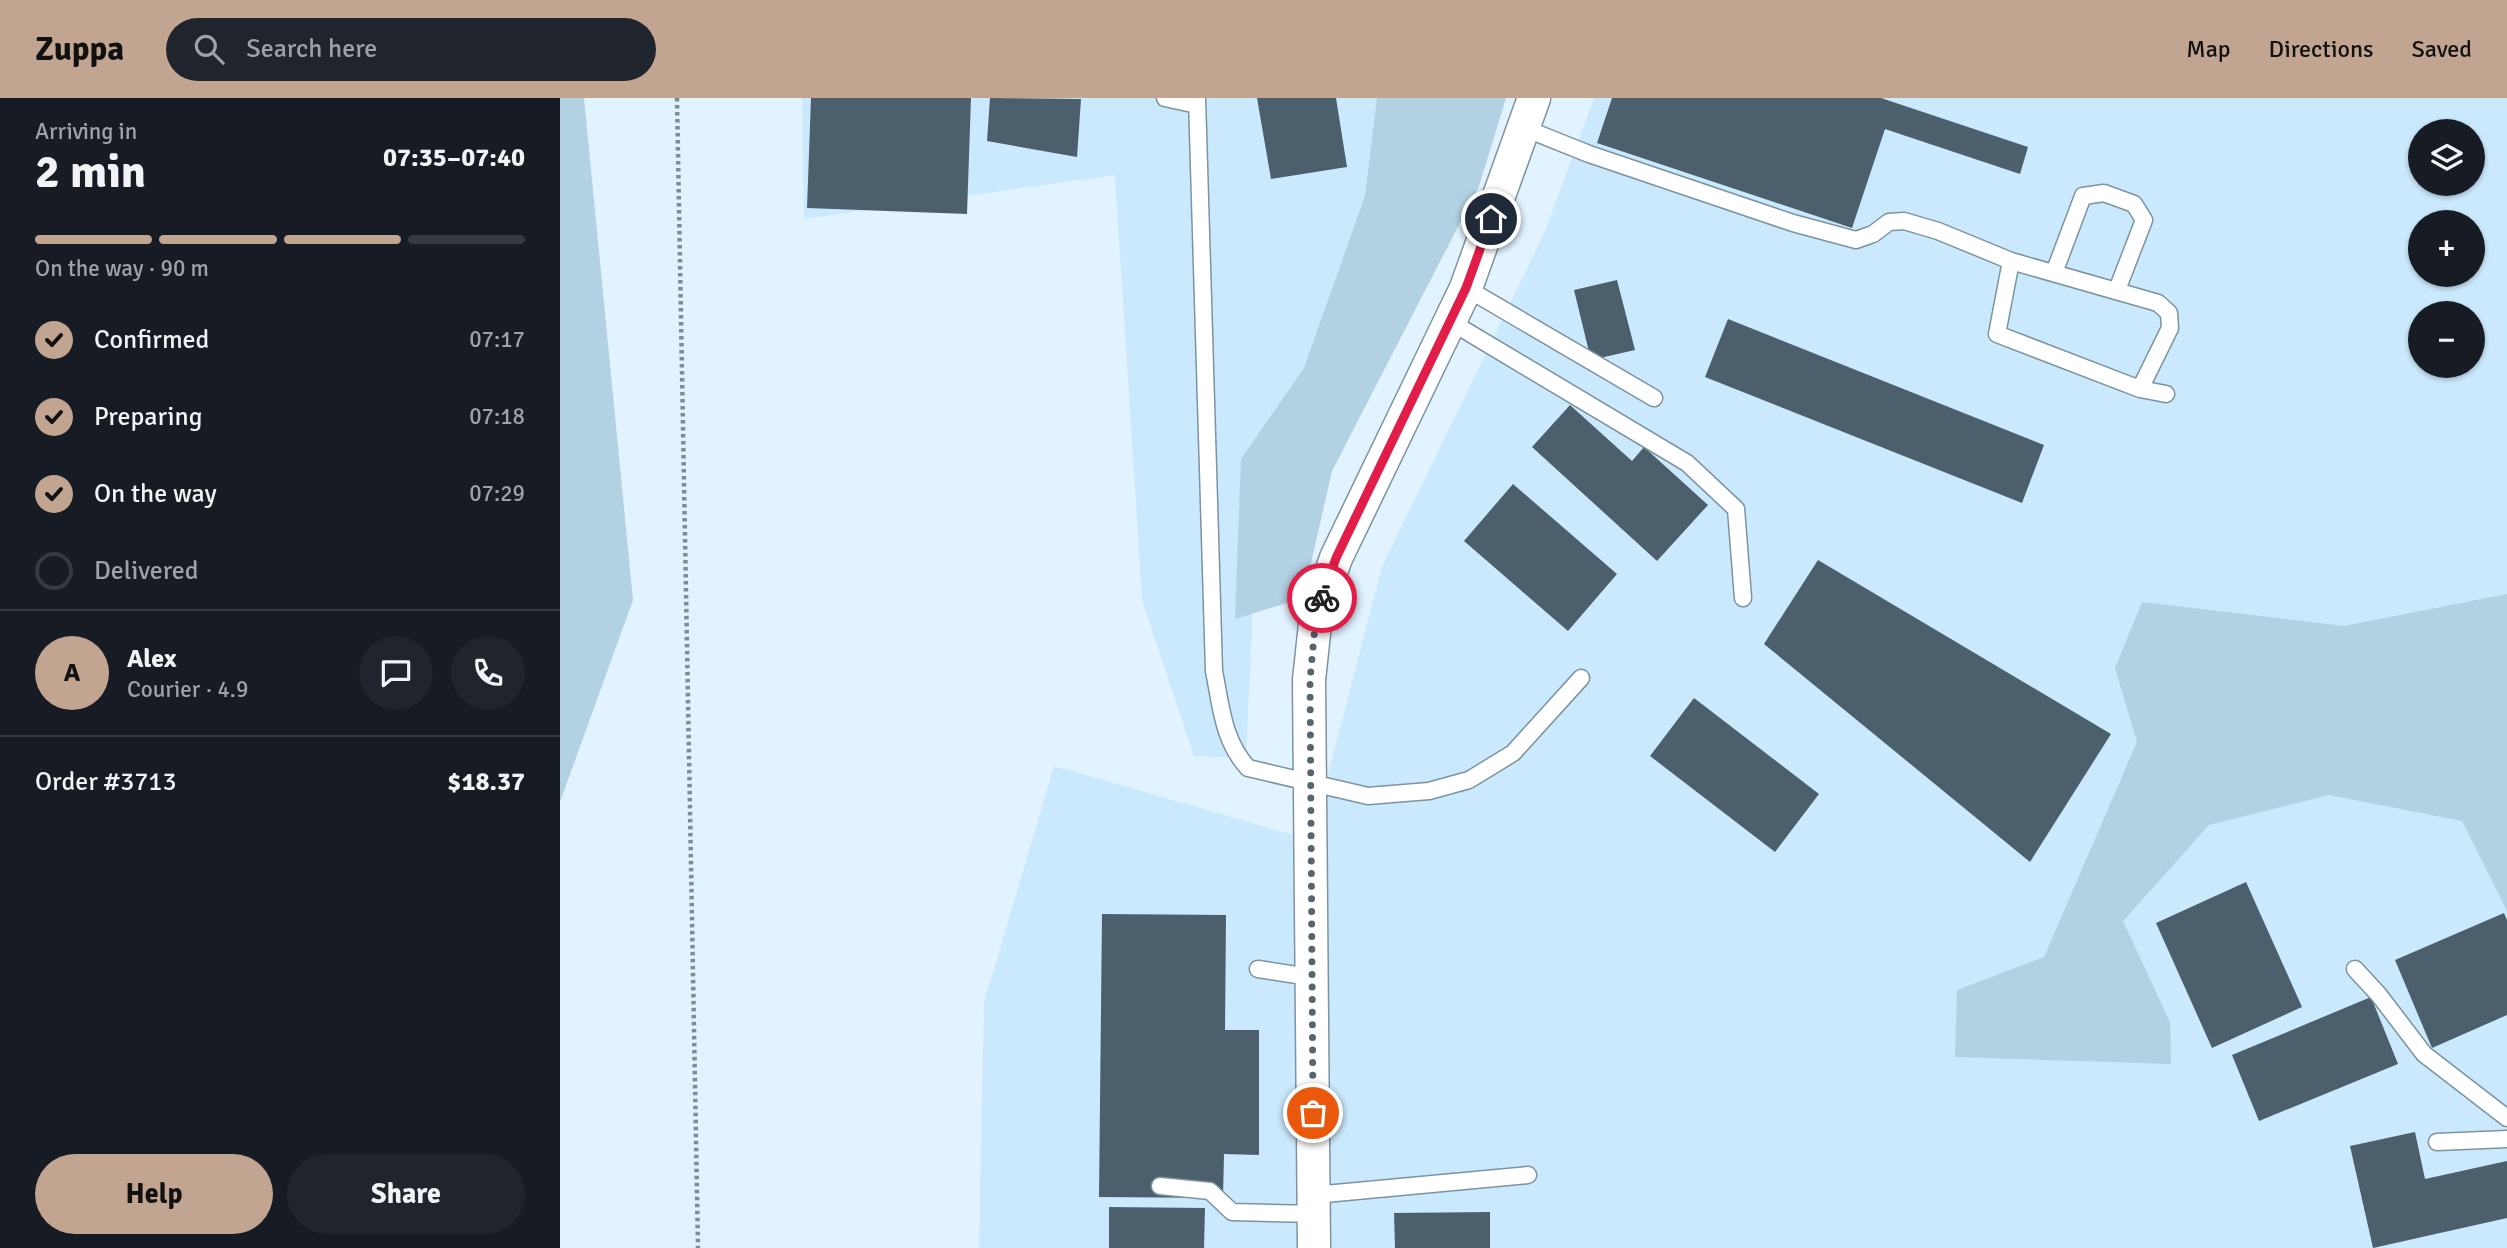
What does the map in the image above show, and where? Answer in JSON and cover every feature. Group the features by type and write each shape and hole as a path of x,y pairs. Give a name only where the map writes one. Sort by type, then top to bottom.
{"street":[{"path":"1314,1248 1310,680 1316,615 1336,558 1466,288 1534,98"}],"lane":[{"path":"1165,98 1197,101 1214,671 1227,737 1238,757 1248,768 1368,796 1429,791 1469,780 1513,753 1581,678"},
{"path":"1524,128 1602,158 1793,223 1856,240 1873,234 1889,222 1904,221 1938,231 2011,261 2158,303 2169,313 2171,328 2140,389"},
{"path":"2054,273 2083,196 2104,193 2134,204 2144,220 2117,290"},
{"path":"2011,261 1997,334 2140,389 2166,394"},
{"path":"1466,288 1654,398"},
{"path":"1451,322 1687,463 1736,509 1743,598"},
{"path":"1258,969 1310,977"},
{"path":"2355,969 2379,995 2424,1054 2507,1118"},
{"path":"2437,1142 2507,1139"},
{"path":"1160,1186 1210,1191 1232,1212 1314,1205 1528,1175"}],"path":[{"path":"677,98 698,1248"}],"shaded area":[{"path":"560,98 584,98 633,600 560,802"},
{"path":"802,98 1450,98 1253,606 1246,758 1194,756 1142,600 1115,175 804,219"},
{"path":"1377,98 1506,98 1479,186 1332,471 1303,598 1235,619 1241,459 1304,368 1365,196"},
{"path":"1594,98 2507,98 2507,1248 979,1248 984,1003 1054,766 1311,840 1382,567 1544,234"},
{"path":"2507,594 2507,911 2462,821 2329,795 2209,825 2123,921 2170,1022 2171,1064 1955,1057 1957,990 2044,957 2137,742 2115,668 2142,602 2344,626"}],"building":[{"path":"811,98 971,98 967,214 807,208"},
{"path":"990,98 1081,99 1077,157 987,141"},
{"path":"1257,98 1336,98 1347,167 1271,179"},
{"path":"1612,98 1881,98 2028,147 2020,174 1885,129 1852,228 1597,143"},
{"path":"1617,280 1635,350 1591,360 1574,290"},
{"path":"1728,319 2044,445 2022,503 1705,377"},
{"path":"1570,405 1632,461 1644,447 1708,505 1657,561 1532,447"},
{"path":"1513,484 1617,574 1568,631 1464,541"},
{"path":"1818,560 2111,734 2030,862 1764,644"},
{"path":"1694,698 1819,794 1775,852 1650,756"},
{"path":"2246,882 2302,1007 2212,1048 2156,923"},
{"path":"2504,913 2507,920 2507,1015 2432,1048 2395,960"},
{"path":"1102,914 1226,915 1225,1030 1259,1030 1259,1155 1224,1154 1223,1198 1099,1197"},
{"path":"2371,997 2398,1064 2259,1121 2232,1055"},
{"path":"2415,1132 2425,1179 2507,1161 2507,1218 2373,1248 2350,1146"},
{"path":"1109,1207 1205,1208 1204,1248 1109,1248"},
{"path":"1490,1212 1490,1248 1395,1248 1394,1213"}],"way so far":[{"path":"1313,1113 1310,680 1316,615 1322,598"}],"route":[{"path":"1322,598 1336,558 1451,322 1491,219"}]}
